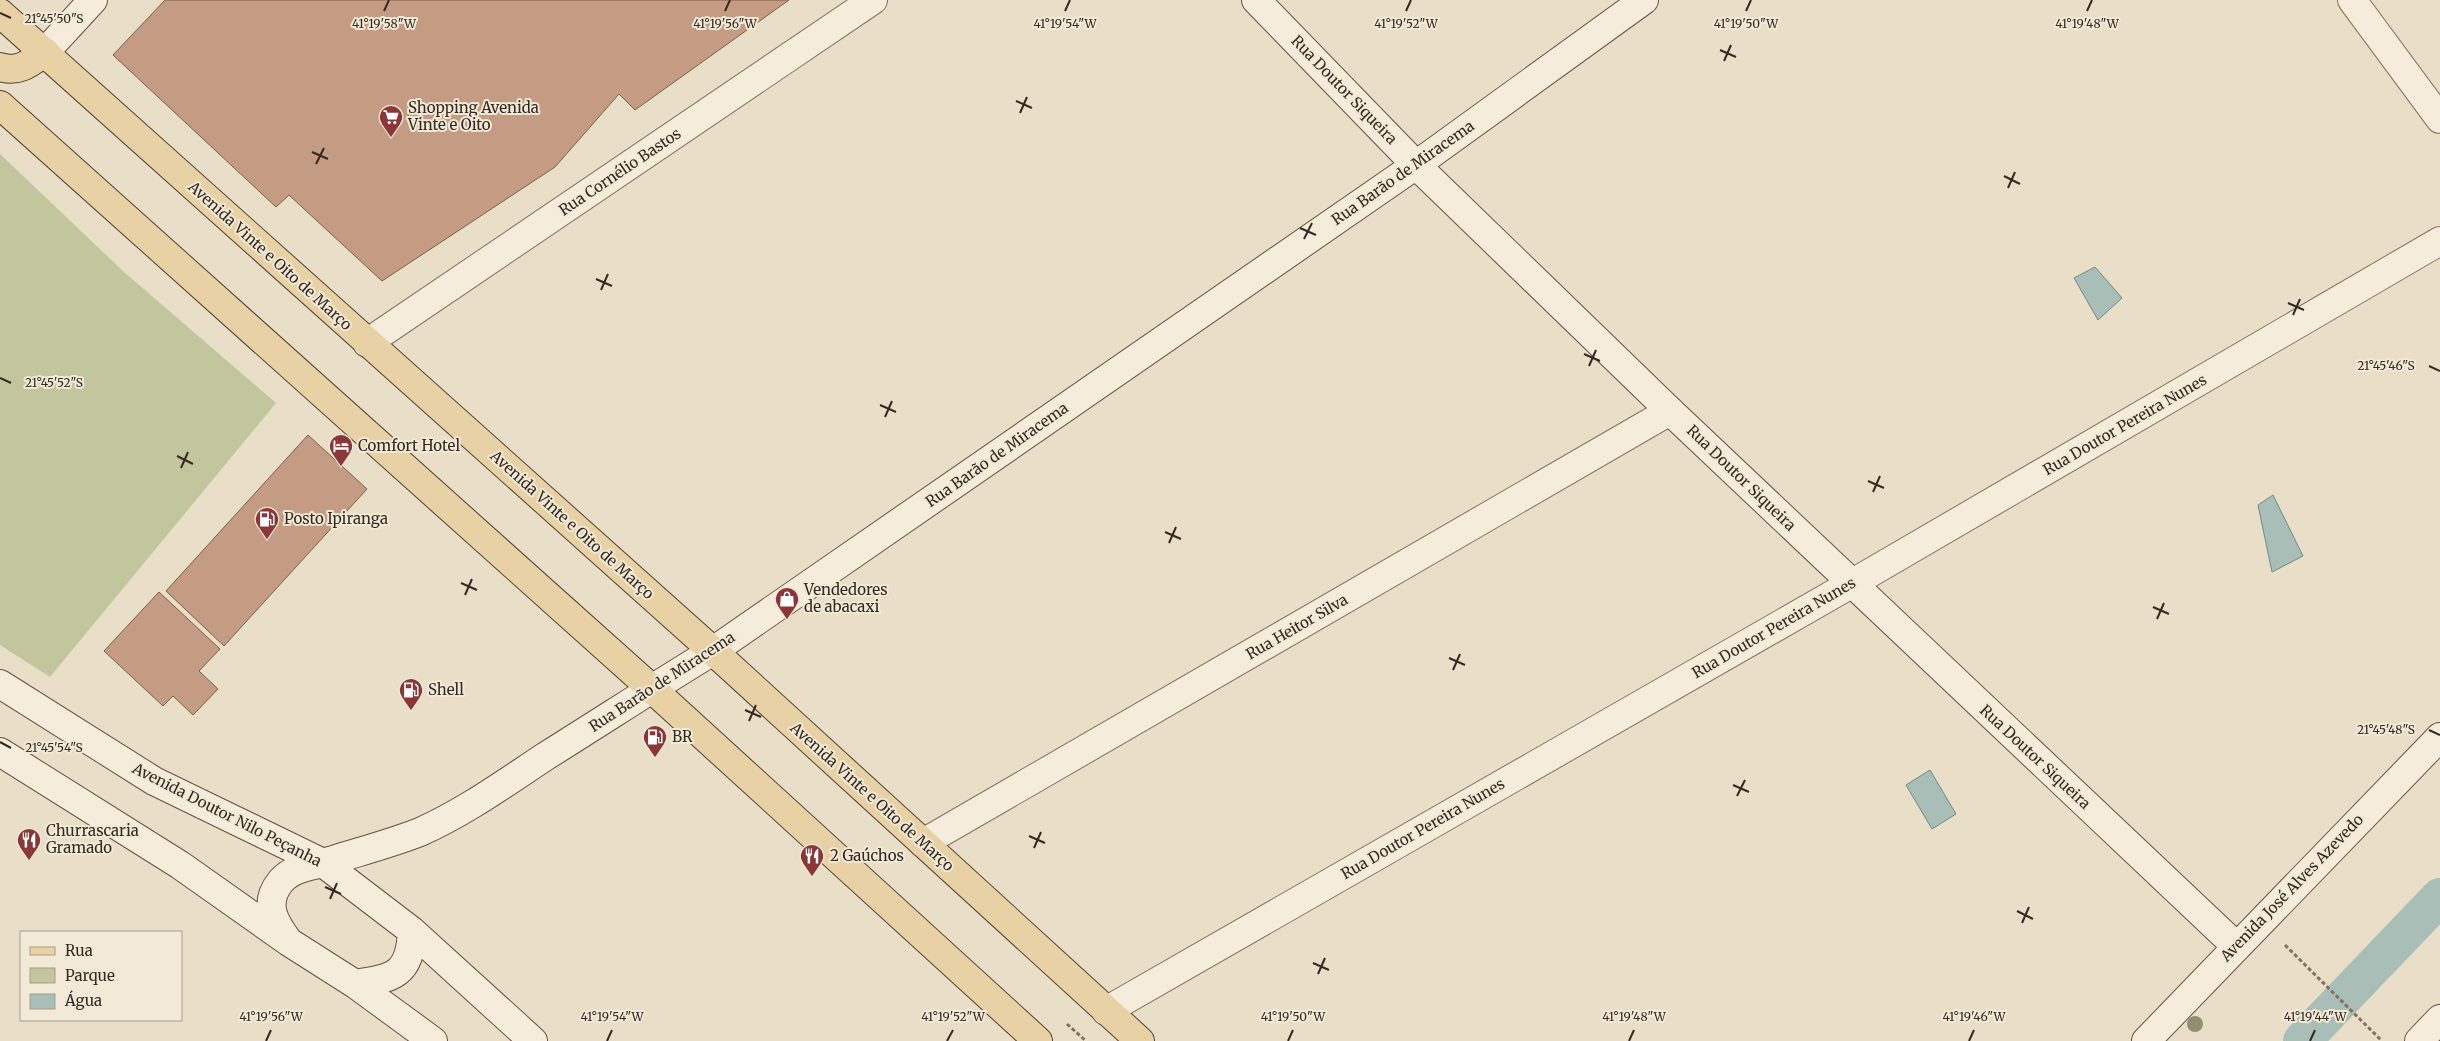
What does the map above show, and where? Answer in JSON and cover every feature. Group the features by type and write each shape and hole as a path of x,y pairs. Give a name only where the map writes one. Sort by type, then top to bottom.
{"main road":[{"path":"0,67 8,69 23,68 45,52 93,0"},
{"name":"Rua Cornélio Bastos","path":"367,343 873,0"},
{"name":"Rua Barão de Miracema","path":"289,942 274,920 272,906 276,891 282,881 293,872 418,832 458,814 651,688 713,651 1416,165 1644,0"},
{"path":"2352,0 2440,119"},
{"name":"Rua Doutor Siqueira","path":"1259,1 1416,165 1851,584 2236,946"},
{"name":"Avenida Vinte e Oito de Março","path":"0,13 713,651 1140,1041"},
{"path":"0,105 651,688 1038,1041"},
{"name":"Rua Doutor Pereira Nunes","path":"1106,1011 1851,584 2440,241"},
{"name":"Rua Heitor Silva","path":"923,843 1670,410"},
{"name":"Avenida Doutor Nilo Peçanha","path":"0,684 154,781 323,863 412,931 532,1041"},
{"name":"Avenida José Alves Azevedo","path":"2146,1041 2440,737"},
{"path":"0,752 180,865 289,942 355,984 433,1041"},
{"path":"355,984 388,979 402,968 411,950 412,931"},
{"path":"2419,1041 2440,1019"}],"path":[{"path":"2306,966 2382,1041"}],"green space":[{"path":"0,154 124,272 276,403 50,677 0,645"}],"water":[{"path":"2095,267 2122,298 2098,320 2074,278"},
{"path":"2273,495 2303,556 2272,572 2258,505"},
{"path":"1930,770 1956,814 1932,829 1906,785"}],"building":[{"name":"Shopping Avenida Vinte e Oito","path":"165,0 789,0 635,110 619,94 555,167 382,281 289,195 276,207 113,55"},
{"name":"Posto Ipiranga","path":"308,435 367,489 224,646 166,591"},
{"path":"159,592 220,649 199,671 218,689 193,715 173,696 163,706 104,651"}],"waterway":[{"path":"2302,1041 2440,897"}],"place":[{"name":"Shopping Avenida Vinte e Oito","path":"391,138"},
{"name":"Comfort Hotel","path":"341,467"},
{"name":"Posto Ipiranga","path":"267,540"},
{"name":"Vendedores de abacaxi","path":"787,620"},
{"name":"Shell","path":"411,711"},
{"name":"BR","path":"655,758"},
{"name":"Churrascaria Gramado","path":"29,861"},
{"name":"2 Gaúchos","path":"812,877"}]}
